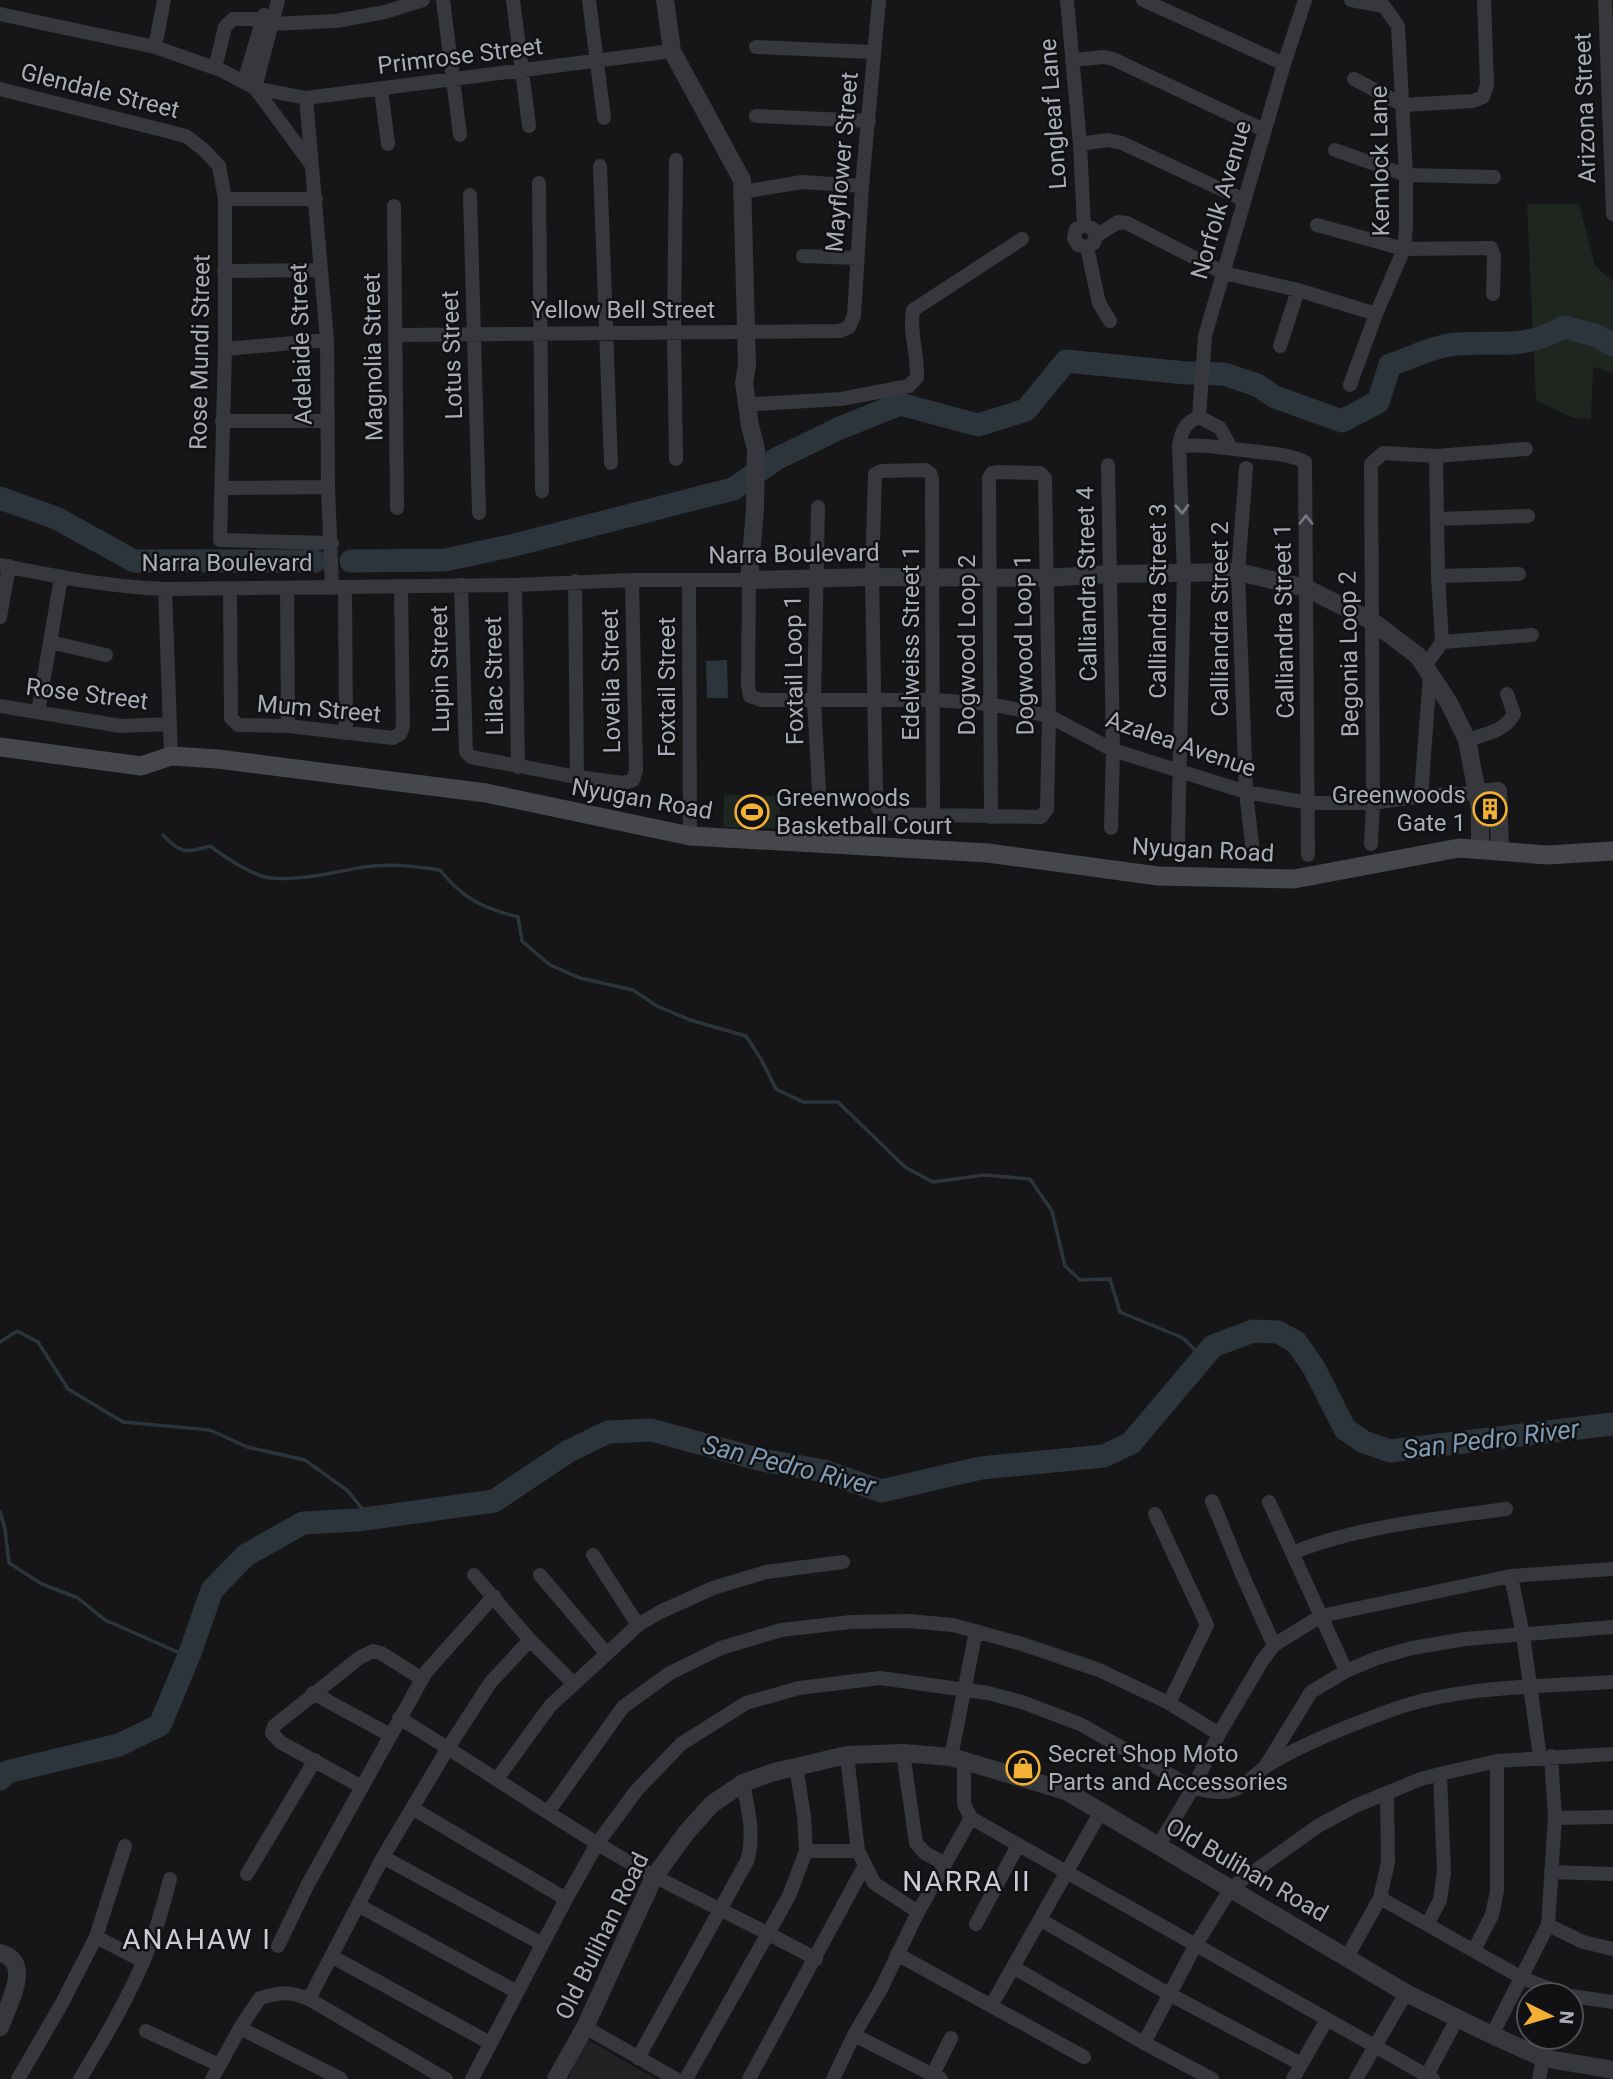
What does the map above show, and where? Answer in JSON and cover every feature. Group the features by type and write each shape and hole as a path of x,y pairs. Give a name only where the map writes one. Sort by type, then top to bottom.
{"main road":[{"name":"Nyugan Road","path":"0,747 141,766 171,756 218,759 486,793 690,836 988,853 1158,876 1294,879 1459,848 1547,855 1613,851"}],"street":[{"path":"155,47 164,0"},
{"path":"267,23 268,0"},
{"path":"249,85 267,23 278,0"},
{"path":"215,68 225,27 233,19 267,23 336,21 384,12 423,0"},
{"path":"443,0 460,135"},
{"path":"513,0 529,126"},
{"path":"589,0 604,118"},
{"path":"665,0 672,51 742,180 747,365 744,383 755,444"},
{"name":"Mayflower Street","path":"849,327 854,316 862,186 879,0"},
{"name":"Longleaf Lane","path":"1067,0 1080,144 1084,225"},
{"path":"1143,0 1284,64"},
{"name":"Norfolk Avenue","path":"1199,414 1205,336 1264,130 1305,0"},
{"path":"1351,0 1390,3"},
{"path":"1354,79 1403,105 1473,101 1483,97 1486,85 1484,0"},
{"name":"Arizona Street","path":"1605,0 1613,214"},
{"name":"Kemlock Lane","path":"1350,385 1404,249 1406,175 1403,105 1398,26 1390,3"},
{"path":"0,14 155,47 215,68 249,85 312,165"},
{"path":"756,47 873,52"},
{"name":"Primrose Street","path":"249,85 306,98 672,51"},
{"path":"1072,60 1113,59 1264,130"},
{"name":"Glendale Street","path":"0,89 186,136 219,166"},
{"path":"381,89 388,144"},
{"name":"Adelaide Street","path":"306,98 327,340 328,487 338,587 346,733"},
{"path":"757,116 869,121"},
{"path":"1080,144 1108,140 1122,143 1244,200"},
{"path":"1335,150 1406,175 1494,177"},
{"path":"676,160 676,459"},
{"name":"Rose Mundi Street","path":"219,166 225,199 225,349 220,540 332,543"},
{"path":"600,166 611,463"},
{"path":"742,192 802,181 862,186"},
{"path":"539,183 542,491"},
{"name":"Lotus Street","path":"470,195 479,513"},
{"path":"225,199 316,199"},
{"name":"Magnolia Street","path":"394,206 397,508"},
{"path":"1110,321 1099,303 1091,242 1092,228 1084,225 1076,229 1073,238 1078,245 1091,242 1118,222 1127,223 1224,273 1298,290 1376,314"},
{"path":"1317,225 1404,249 1491,248 1494,256 1493,294"},
{"path":"755,404 841,399 909,386 918,377 918,356 910,324 913,310 1022,239"},
{"path":"803,256 857,258"},
{"path":"224,271 321,270"},
{"path":"1280,346 1298,290"},
{"name":"Yellow Bell Street","path":"397,335 840,331 849,327"},
{"path":"225,349 327,340"},
{"path":"747,365 754,384 757,425 755,509 749,580"},
{"path":"1199,414 1220,428 1231,448 1217,445 1179,446 1186,425 1199,414"},
{"path":"222,421 327,421"},
{"name":"Calliandra Street 3","path":"1178,840 1184,572 1179,446"},
{"name":"Calliandra Street 1","path":"1231,448 1293,456 1305,462 1308,855"},
{"path":"1421,796 1427,670 1442,642 1436,456 1526,449"},
{"name":"Begonia Loop 2","path":"1371,844 1371,464 1383,453 1436,456"},
{"name":"Calliandra Street 4","path":"1108,465 1114,750 1111,828"},
{"name":"Calliandra Street 2","path":"1246,468 1238,572 1246,792 1253,853"},
{"name":"Edelweiss Street 1","path":"872,577 876,474 925,470 932,478 935,700 933,814"},
{"name":"Dogwood Loop 2","path":"991,817 989,478 992,473 1043,474"},
{"name":"Dogwood Loop 1","path":"991,817 1041,817 1047,809 1049,716 1043,474"},
{"path":"221,488 328,487"},
{"name":"Foxtail Loop 1","path":"818,506 814,701 819,791"},
{"path":"1437,519 1528,516"},
{"path":"0,617 4,566"},
{"name":"Narra Boulevard","path":"4,566 123,588 165,589 872,577 989,579 1238,572 1306,588 1371,621 1418,656 1449,703 1467,740 1490,849"},
{"path":"1438,576 1519,574"},
{"path":"872,577 878,808 886,814 991,817"},
{"path":"38,712 61,578"},
{"name":"Lovelia Street","path":"577,777 624,783 633,780 636,770 632,580"},
{"name":"Foxtail Street","path":"689,580 690,836"},
{"name":"Azalea Avenue","path":"749,580 748,685 750,696 761,700 935,700 990,704 1049,716 1114,750 1246,792 1309,803 1373,803 1421,796 1478,793"},
{"path":"518,767 577,777 575,581"},
{"name":"Lupin Street","path":"461,585 466,752 471,757 518,767"},
{"name":"Lilac Street","path":"515,585 518,767"},
{"name":"Mum Street","path":"230,589 233,722 238,725 288,726 393,738 400,734 403,727 401,587"},
{"path":"165,589 171,756"},
{"path":"287,589 288,726"},
{"path":"1442,642 1532,635"},
{"path":"50,642 106,655"},
{"path":"1467,740 1502,728 1509,722 1514,714 1507,694"},
{"name":"Rose Street","path":"0,706 121,726 169,724"},
{"path":"1212,1501 1275,1645"},
{"path":"1269,1502 1346,1671"},
{"path":"1292,1553 1367,1532 1506,1509"},
{"path":"1155,1514 1207,1625 1169,1703"},
{"path":"593,1555 638,1625"},
{"path":"497,1779 550,1706 638,1625 713,1588 765,1572 843,1562"},
{"path":"1158,1846 1194,1788 1219,1734 1262,1661 1275,1645 1321,1616 1511,1576 1613,1569"},
{"path":"474,1575 530,1640 573,1683"},
{"path":"540,1575 606,1653"},
{"path":"1492,2035 1548,1925 1555,1818 1511,1576"},
{"path":"278,1946 307,1884 422,1679 494,1596"},
{"path":"548,1812 623,1707 670,1673 721,1648 781,1630 851,1622 908,1621 953,1625 1099,1670 1169,1703 1219,1734"},
{"path":"471,2079 597,1844 636,1791 681,1744 746,1703 799,1688 880,1678 964,1688 1022,1702 1080,1724 1194,1788 1213,1792 1229,1791 1250,1782 1264,1768 1311,1692 1346,1671 1412,1648 1465,1639 1613,1628"},
{"path":"976,1631 964,1688 958,1759 964,1804 971,1818 1429,2078 1458,2017"},
{"path":"309,1999 383,1857 448,1748 490,1683 530,1640"},
{"path":"362,1787 281,1742 272,1733 274,1726 359,1658 373,1651 381,1653 422,1679"},
{"path":"1264,1768 1323,1737 1389,1710 1455,1695 1613,1682"},
{"path":"313,1693 390,1735"},
{"path":"399,1718 597,1844 654,1877 720,1908 816,1959"},
{"path":"903,1754 916,1843 925,1853 945,1864"},
{"name":"Old Bulihan Road","path":"556,2079 585,2027 654,1877 686,1833 712,1804 743,1783 796,1767 847,1755 903,1754 958,1759 1066,1791 1406,1993 1543,2058 1613,2070"},
{"path":"1144,2043 1195,1946 1231,1888 1318,1826 1354,1806 1440,1774 1497,1761 1613,1754"},
{"path":"847,1755 858,1851 874,1883 918,1912"},
{"path":"247,1874 315,1760"},
{"path":"1474,1950 1492,1915 1497,1891 1497,1761"},
{"path":"686,2079 789,1896 806,1851 804,1816 796,1767"},
{"path":"1427,1923 1440,1900 1444,1872 1440,1774"},
{"path":"638,2058 747,1861 751,1849 743,1783"},
{"path":"1347,1957 1380,1898 1388,1862 1387,1793"},
{"path":"412,1808 566,1899"},
{"path":"991,2006 1100,1813"},
{"path":"1555,1818 1613,1817"},
{"path":"833,2079 918,1912 971,1818"},
{"path":"976,1924 1018,1845"},
{"path":"18,2079 96,1937 125,1846"},
{"path":"806,1851 858,1851"},
{"path":"383,1857 542,1944"},
{"path":"749,2079 865,1866"},
{"path":"1551,1872 1613,1874"},
{"path":"80,2079 143,1961 157,1927 170,1879"},
{"path":"1380,1898 1530,1981"},
{"path":"358,1905 517,1992"},
{"path":"1041,1920 1169,1994 1301,2064"},
{"path":"1548,1925 1583,1942 1613,1949"},
{"path":"96,1937 143,1961"},
{"path":"0,1953 10,1955 17,1962 18,1974 0,2027"},
{"path":"897,1954 1084,2057"},
{"path":"331,1956 490,2043"},
{"path":"1013,1966 1144,2043 1212,2079"},
{"path":"212,2079 260,1998 292,1992 309,1999 446,2079"},
{"path":"1356,2079 1406,1993"},
{"path":"1585,1998 1613,2002"},
{"path":"1293,2079 1327,2019"},
{"path":"585,2027 676,2079"},
{"path":"240,2028 341,2079"},
{"path":"146,2031 219,2065"},
{"path":"854,2035 937,2077 951,2038"},
{"path":"1539,2079 1543,2058"}],"shaded area":[{"path":"1527,204 1579,204 1595,265 1613,282 1613,373 1593,367 1591,419 1573,418 1536,400"},
{"path":"727,660 728,698 707,698 706,661"},
{"name":"Greenwoods Basketball Court","path":"724,795 780,796 780,829 723,827"},
{"path":"586,2039 656,2079 568,2079"}],"waterway":[{"path":"351,561 445,560 733,489 776,459 840,428 900,404 978,425 1026,410 1066,361 1186,373 1224,374 1257,385 1275,397 1342,421 1378,402 1390,365 1441,347 1524,342 1564,327 1595,335 1613,345"},
{"path":"0,498 56,518 134,561 315,561"},
{"path":"163,835 179,849 195,850 210,846 248,870 272,878 307,877 383,865 440,870 474,901 518,917 522,941 550,965 580,978 633,990 657,1006 690,1020 746,1036 776,1089 803,1102 838,1102 905,1167 933,1182 984,1175 1030,1179 1052,1211 1065,1266 1080,1280 1110,1279 1120,1312 1183,1338 1203,1358"},
{"path":"0,1342 17,1331 38,1342 68,1389 123,1422 210,1430 247,1447 305,1460 348,1491 370,1519"},
{"name":"San Pedro River","path":"0,1779 7,1772 119,1745 160,1725 190,1653 212,1590 246,1555 303,1523 358,1520 494,1501 569,1451 608,1432 651,1430 762,1460 824,1471 881,1491 981,1468 1104,1456 1131,1443 1213,1346 1253,1331 1278,1332 1296,1342 1314,1368 1345,1429 1364,1442 1390,1451 1613,1424"},
{"path":"0,1512 9,1563 42,1584 78,1598 105,1620 189,1657"}],"place":[{"name":"Greenwoods Gate 1","path":"1490,809"},
{"name":"Greenwoods Basketball Court","path":"752,812"},
{"name":"Secret Shop Moto Parts and Accessories","path":"1023,1768"}],"district":[{"name":"NARRA II","path":"967,1881"},
{"name":"ANAHAW I","path":"197,1939"}]}
